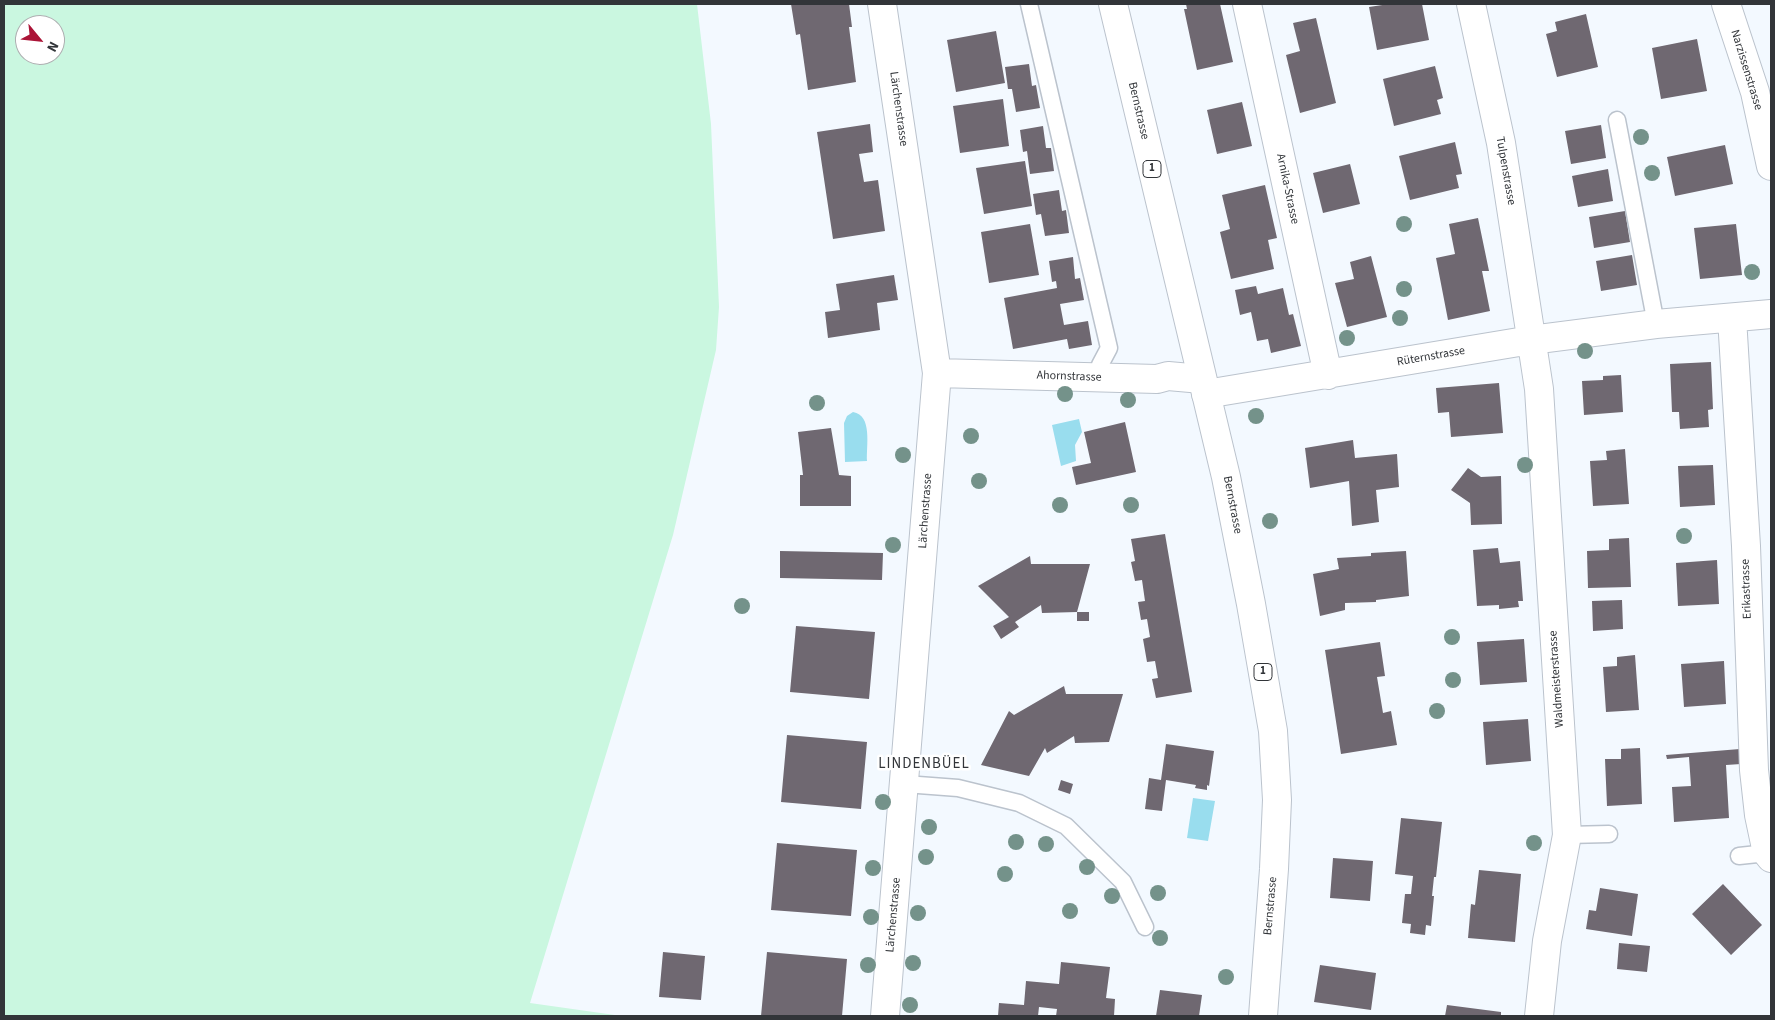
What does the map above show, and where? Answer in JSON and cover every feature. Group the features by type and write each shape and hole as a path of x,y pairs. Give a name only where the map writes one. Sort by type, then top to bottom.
{"street":[{"name":"Bernstrasse","path":"1112,4 1226,477 1273,731 1277,800 1263,1016"},
{"name":"Arnika-Strasse","path":"1247,4 1328,375"},
{"name":"Tulpenstrasse","path":"1471,4 1501,143 1531,340"},
{"name":"Narzissenstrasse","path":"1726,4 1754,92 1771,166"},
{"name":"Lärchenstrasse","path":"885,1016 905,784 936,372 890,5"},
{"name":"Rüternstrasse","path":"1204,386 1328,375 1531,340 1656,324 1771,314"},
{"name":"Erikastrasse","path":"1732,318 1746,546 1754,770 1758,815 1769,855"},
{"name":"Waldmeisterstrasse","path":"1531,340 1539,389 1567,835 1547,941 1539,1016"},
{"name":"Ahornstrasse","path":"936,372 1157,379 1168,376 1204,386"}],"lane":[{"path":"1029,4 1109,348 1100,365 1101,378"},
{"path":"1616,120 1656,324"},
{"path":"905,784 958,788 1019,803 1066,826 1123,882 1145,926"},
{"path":"1567,835 1609,834"},
{"path":"1739,856 1769,855"}],"green space":[{"path":"4,4 697,4 711,124 719,307 716,350 673,535 530,1003 622,1016 4,1016"}],"water":[{"path":"853,412 859,414 866,425 867,461 845,462 844,423 847,416"},
{"path":"1079,419 1082,432 1075,445 1076,461 1061,466 1052,425"},
{"path":"1193,798 1215,801 1208,841 1187,838"}],"building":[{"path":"791,4 849,4 852,27 849,27 856,82 808,90 800,34 796,35"},
{"path":"1186,4 1220,4 1233,62 1197,70 1184,9 1187,9"},
{"path":"1389,4 1422,4 1429,40 1377,50 1369,7"},
{"path":"1586,14 1598,67 1557,77 1546,34 1557,31 1555,22"},
{"path":"1316,18 1336,103 1300,113 1286,55 1300,51 1293,23"},
{"path":"996,31 1005,83 956,92 947,40"},
{"path":"1697,39 1707,91 1661,99 1652,48"},
{"path":"1029,64 1032,86 1036,85 1040,108 1016,112 1012,89 1008,89 1005,67"},
{"path":"1435,66 1443,98 1437,100 1441,114 1394,126 1383,79"},
{"path":"1003,99 1009,146 960,153 953,106"},
{"path":"1242,102 1252,146 1217,154 1207,110"},
{"path":"870,124 873,152 859,154 864,182 878,180 885,231 833,239 817,132"},
{"path":"1601,125 1606,158 1571,164 1565,131"},
{"path":"1043,126 1046,148 1051,148 1054,171 1030,174 1027,151 1023,152 1020,130"},
{"path":"1455,142 1462,174 1456,175 1459,188 1410,200 1399,156"},
{"path":"1725,145 1733,184 1675,196 1667,157"},
{"path":"1025,161 1032,206 984,214 976,168"},
{"path":"1350,164 1360,204 1323,213 1313,173"},
{"path":"1608,169 1613,201 1578,207 1572,176"},
{"path":"1265,185 1277,238 1268,240 1274,269 1231,279 1220,232 1230,229 1222,195"},
{"path":"1059,190 1062,211 1066,210 1069,233 1045,236 1041,214 1036,215 1033,194"},
{"path":"1625,211 1630,242 1594,248 1589,217"},
{"path":"1478,218 1489,271 1482,271 1490,311 1448,320 1436,258 1455,254 1449,224"},
{"path":"1030,224 1039,275 989,283 981,232"},
{"path":"1736,224 1742,275 1700,279 1694,228"},
{"path":"1632,255 1637,285 1601,291 1596,261"},
{"path":"1371,256 1387,317 1347,327 1335,283 1354,279 1350,262"},
{"path":"1073,257 1075,279 1080,278 1084,300 1060,304 1064,325 1088,321 1092,345 1069,349 1067,339 1013,349 1004,298 1057,288 1056,281 1052,282 1049,261"},
{"path":"894,275 898,300 877,303 880,330 828,338 825,312 840,310 836,284"},
{"path":"1256,286 1258,294 1283,288 1289,315 1293,314 1301,346 1271,353 1268,339 1257,341 1251,312 1240,315 1235,290"},
{"path":"1711,362 1713,409 1708,410 1709,427 1680,429 1679,412 1672,412 1670,364"},
{"path":"1621,375 1623,412 1584,415 1582,381 1603,380 1603,376"},
{"path":"1499,383 1503,433 1451,437 1449,412 1438,413 1436,388"},
{"path":"1125,422 1136,472 1076,485 1072,467 1091,463 1084,432"},
{"path":"831,428 839,475 851,476 851,506 800,506 800,475 803,475 798,432"},
{"path":"1353,440 1355,458 1397,454 1399,487 1376,490 1379,522 1352,526 1349,481 1310,488 1305,448"},
{"path":"1625,449 1629,504 1593,506 1590,461 1607,460 1606,451"},
{"path":"1713,465 1715,505 1680,507 1678,466"},
{"path":"1468,468 1481,477 1501,476 1502,524 1471,525 1470,503 1451,490"},
{"path":"1165,534 1192,692 1156,698 1152,679 1158,678 1155,661 1147,662 1143,639 1150,637 1147,619 1141,620 1138,602 1145,601 1142,580 1135,581 1131,562 1135,561 1131,539"},
{"path":"1629,538 1631,587 1588,588 1587,551 1609,550 1609,539"},
{"path":"1498,548 1500,563 1520,561 1523,601 1518,601 1519,607 1499,609 1499,605 1477,606 1473,550"},
{"path":"780,551 883,553 882,580 780,578"},
{"path":"1406,551 1409,596 1376,600 1376,602 1345,603 1345,610 1320,616 1313,574 1339,569 1337,558 1371,556 1371,553"},
{"path":"1030,556 1031,564 1090,564 1077,612 1042,613 1041,605 1015,622 1019,627 1001,639 993,626 1009,617 978,586"},
{"path":"1717,560 1719,604 1678,606 1676,563"},
{"path":"1622,600 1623,629 1593,631 1592,601"},
{"path":"1077,612 1089,612 1089,621 1077,621"},
{"path":"796,626 875,632 869,699 790,692"},
{"path":"1524,639 1527,682 1480,685 1477,642"},
{"path":"1380,642 1385,676 1377,677 1383,713 1391,711 1397,745 1341,754 1325,650"},
{"path":"1635,655 1639,710 1606,712 1603,667 1617,666 1617,657"},
{"path":"1724,661 1726,704 1684,707 1681,664"},
{"path":"1064,686 1066,694 1123,694 1109,742 1075,743 1074,736 1047,753 1045,748 1029,776 981,765 1009,711 1014,715"},
{"path":"1528,719 1531,761 1486,765 1483,722"},
{"path":"787,735 867,742 861,809 781,802"},
{"path":"1166,744 1214,751 1209,786 1207,785 1207,790 1195,788 1196,785 1166,780 1162,811 1145,809 1149,778 1161,780"},
{"path":"1640,748 1642,804 1607,806 1605,759 1621,759 1621,749"},
{"path":"1740,749 1741,764 1726,765 1729,818 1674,822 1672,787 1691,786 1689,757 1667,759 1666,755"},
{"path":"1061,780 1073,784 1070,794 1058,790"},
{"path":"1401,818 1442,822 1436,877 1434,877 1431,926 1426,925 1425,935 1410,933 1411,924 1402,923 1405,894 1411,894 1413,876 1395,874"},
{"path":"777,843 857,850 851,916 771,910"},
{"path":"1333,858 1373,861 1370,901 1330,898"},
{"path":"1479,870 1521,874 1515,942 1468,938 1471,904 1475,905"},
{"path":"1723,884 1762,925 1731,955 1692,914"},
{"path":"1600,888 1638,894 1632,936 1586,929 1589,910 1596,911"},
{"path":"1619,943 1650,946 1647,972 1617,969"},
{"path":"663,952 705,956 701,1000 659,997"},
{"path":"767,952 847,959 842,1016 761,1016"},
{"path":"1061,962 1110,967 1106,998 1115,999 1114,1016 1056,1016 1057,1009 1039,1007 1038,1016 998,1016 999,1003 1024,1005 1026,981 1059,984"},
{"path":"1320,965 1376,973 1371,1010 1314,1002"},
{"path":"1160,990 1202,995 1199,1016 1156,1016"},
{"path":"1447,1005 1501,1012 1501,1016 1445,1016"}],"district":[{"name":"LINDENBÜEL","path":"924,765"}]}
